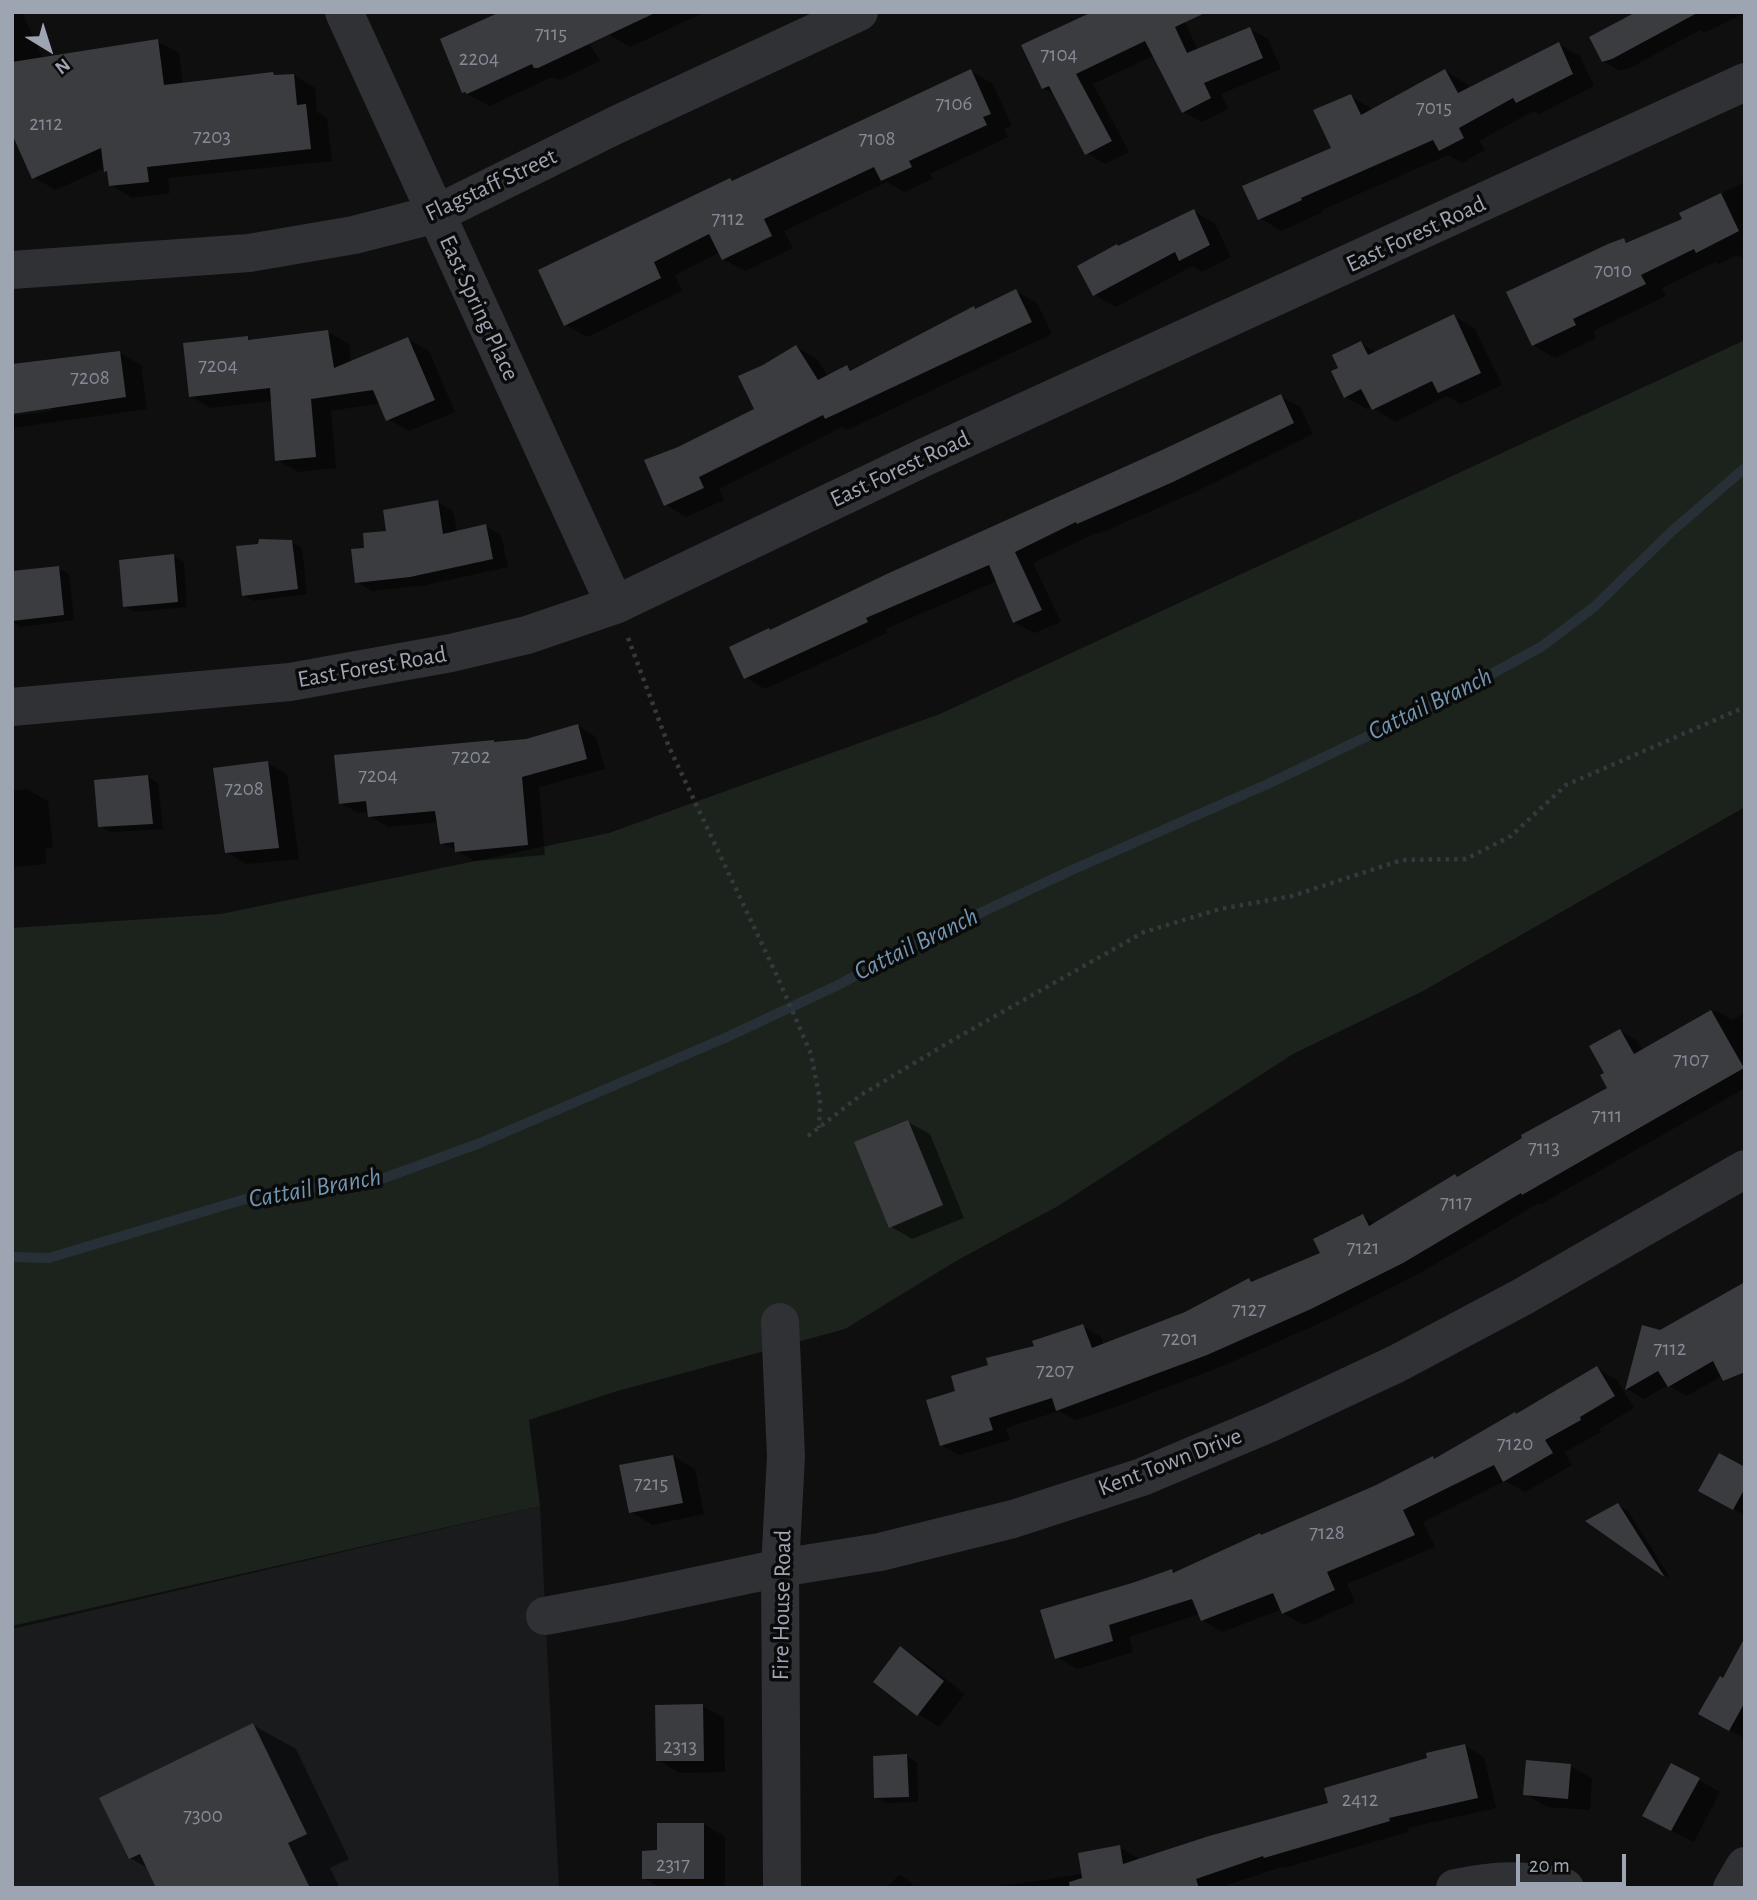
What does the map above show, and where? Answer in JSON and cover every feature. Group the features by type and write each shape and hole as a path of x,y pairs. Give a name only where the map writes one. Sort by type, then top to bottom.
{"street":[{"name":"East Spring Place","path":"344,12 615,605"},
{"name":"Flagstaff Street","path":"12,270 249,253 354,235 436,214 616,125 859,12"},
{"name":"East Forest Road","path":"12,707 290,682 451,653 527,635 615,605 925,457 1745,82"},
{"name":"Kent Town Drive","path":"545,1616 780,1568 880,1552 1013,1519 1142,1477 1270,1423 1396,1364 1522,1297 1745,1170"},
{"name":"Fire House Road","path":"780,1322 786,1456 780,1568 782,1888"},
{"path":"1732,1888 1745,1866"},
{"path":"1455,1888 1488,1881 1536,1881 1565,1888"}],"path":[{"path":"615,605 669,747 811,1054 820,1100 819,1128"},
{"path":"808,1136 860,1095 883,1081 1144,932 1220,909 1292,896 1402,860 1466,859 1511,836 1566,785 1745,707"}],"shaded area":[{"path":"1745,340 1745,807 1423,991 1293,1054 1058,1206 956,1261 845,1329 614,1392 529,1420 540,1506 12,1626 12,928 221,914 609,833 940,714"},
{"path":"540,1506 559,1888 12,1888 12,1629"}],"building":[{"path":"500,12 657,12 538,68 534,68 532,64 467,94 462,93 440,39"},
{"path":"1092,12 1207,12 1175,27 1187,53 1250,27 1263,58 1204,83 1211,98 1182,113 1145,41 1076,74 1112,141 1085,155 1049,86 1042,89 1021,45"},
{"path":"1636,12 1699,12 1602,62 1589,37"},
{"path":"158,39 164,85 273,72 274,75 294,74 297,105 306,104 311,149 147,167 149,182 109,186 101,148 32,179 12,134 12,62"},
{"path":"1559,42 1573,74 1516,103 1513,98 1459,128 1464,138 1439,151 1433,140 1301,198 1302,200 1258,220 1242,186 1331,148 1313,110 1351,94 1361,115 1445,69 1458,93"},
{"path":"971,69 991,114 983,117 987,125 909,161 912,167 881,181 874,167 764,219 772,236 722,260 709,234 654,262 661,278 564,326 538,270 730,178 732,181"},
{"path":"1721,193 1739,231 1696,253 1694,249 1641,275 1646,284 1573,319 1576,325 1532,346 1506,292 1608,244 1624,238 1626,243 1682,219 1679,213"},
{"path":"1194,209 1210,245 1179,261 1175,252 1093,296 1077,266 1117,244 1118,246"},
{"path":"1016,289 1032,322 825,419 823,415 699,477 704,488 664,506 644,460 678,447 754,409 738,376 796,345 818,380 847,365 850,371 974,306 975,309"},
{"path":"1454,314 1481,373 1438,393 1432,381 1372,410 1361,389 1344,398 1331,371 1338,368 1332,355 1361,341 1368,355"},
{"path":"328,330 334,368 408,337 435,400 386,421 373,390 311,399 316,457 275,461 270,388 189,397 183,343 248,336 248,340"},
{"path":"120,351 126,397 12,414 12,364"},
{"path":"1281,394 1294,423 1173,482 1077,524 1076,522 1015,552 1042,610 1013,623 989,565 866,618 868,622 744,679 729,647"},
{"path":"438,500 443,534 486,524 493,559 410,577 355,583 351,549 364,548 363,533 386,531 383,510"},
{"path":"259,539 292,540 298,589 242,596 236,546 258,544"},
{"path":"174,554 178,602 123,607 119,560"},
{"path":"59,566 64,615 12,621 12,571"},
{"path":"578,724 587,759 522,777 528,845 455,852 454,842 440,844 435,811 368,817 366,801 339,804 334,755 526,739"},
{"path":"268,761 279,848 225,853 213,768"},
{"path":"148,775 153,824 98,827 94,780"},
{"path":"1711,1010 1744,1068 1522,1195 1521,1193 1403,1263 1311,1309 1207,1355 1056,1411 1052,1398 989,1418 993,1430 940,1446 926,1400 955,1391 951,1376 988,1365 986,1358 1034,1346 1032,1341 1083,1324 1092,1348 1185,1312 1249,1278 1251,1282 1320,1253 1313,1239 1363,1214 1369,1226 1455,1174 1457,1177 1522,1138 1521,1135 1607,1088 1600,1075 1604,1073 1589,1046 1620,1029 1634,1054"},
{"path":"908,1120 943,1205 889,1228 854,1142"},
{"path":"1745,1282 1745,1372 1723,1381 1713,1361 1668,1387 1658,1371 1625,1390 1642,1325 1660,1330"},
{"path":"1597,1366 1615,1396 1580,1417 1581,1420 1545,1440 1553,1453 1503,1482 1494,1465 1403,1510 1415,1535 1327,1572 1335,1590 1282,1614 1273,1593 1201,1621 1192,1599 1109,1625 1113,1641 1055,1659 1040,1610 1172,1569 1173,1573 1260,1533 1261,1535 1374,1486 1433,1456 1434,1459"},
{"path":"1719,1453 1745,1467 1745,1488 1733,1510 1698,1491"},
{"path":"673,1455 683,1503 629,1513 619,1465"},
{"path":"1618,1503 1664,1576 1585,1521"},
{"path":"1745,1637 1745,1702 1729,1731 1698,1714 1720,1676 1723,1678"},
{"path":"900,1646 944,1681 917,1716 873,1682"},
{"path":"703,1704 704,1761 656,1761 655,1705"},
{"path":"253,1723 307,1834 288,1843 310,1888 156,1888 140,1854 129,1859 99,1798"},
{"path":"1465,1744 1478,1798 1389,1818 1390,1821 1264,1858 1263,1856 1196,1879 1199,1888 1070,1888 1069,1882 1082,1878 1078,1853 1120,1845 1123,1864 1209,1836 1328,1803 1324,1788 1427,1758 1426,1753"},
{"path":"907,1754 909,1797 874,1798 873,1756"},
{"path":"1526,1760 1571,1764 1568,1799 1523,1795"},
{"path":"1671,1763 1700,1778 1671,1831 1642,1816"},
{"path":"657,1823 704,1823 704,1879 642,1879 642,1851 657,1850"}],"waterway":[{"name":"Cattail Branch","path":"12,1257 49,1258 252,1197 319,1187 368,1184 480,1143 725,1038 1072,870 1270,783 1447,698 1541,647 1594,607 1672,531 1745,468"}]}
